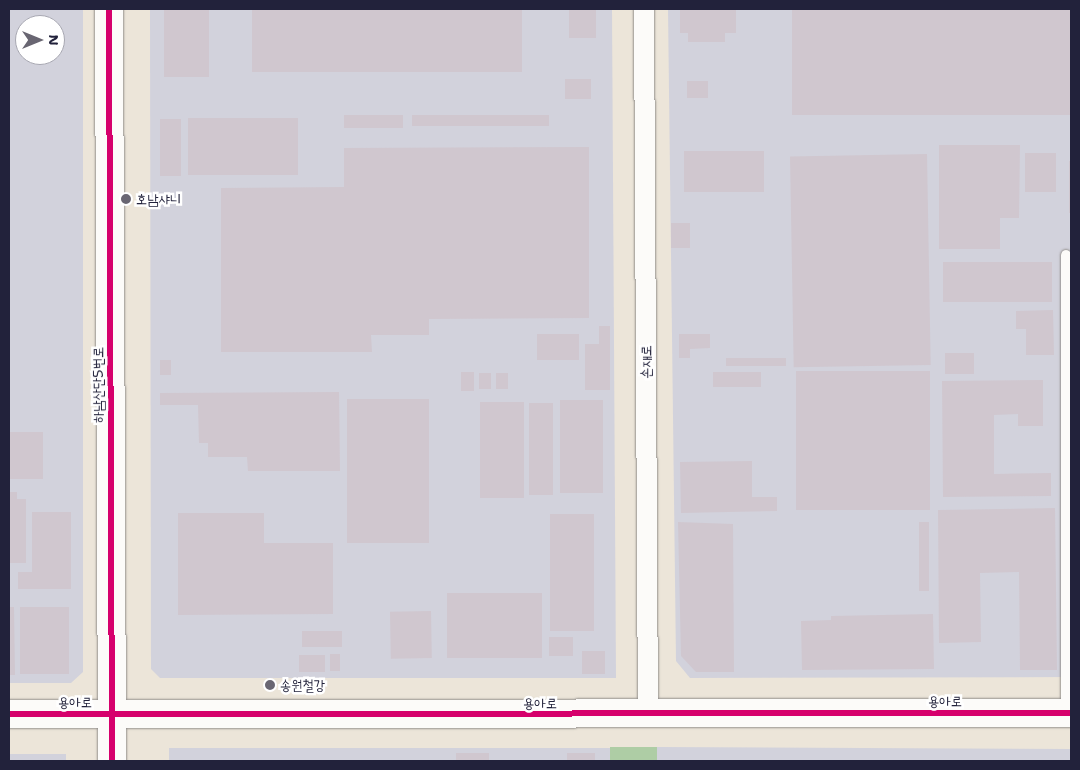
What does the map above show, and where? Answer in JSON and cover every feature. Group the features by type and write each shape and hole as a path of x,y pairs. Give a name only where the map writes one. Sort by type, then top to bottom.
{"street":[{"name":"하남산단5번로","path":"109,9 112,761"},
{"name":"손재로","path":"644,9 648,716"},
{"name":"용아로","path":"9,714 648,716 1069,713"}],"lane":[{"path":"1066,255 1069,713"}],"shaded area":[{"path":"9,9 83,9 83,672 71,683 9,683"},
{"path":"150,9 612,9 616,678 160,678 151,669"},
{"path":"668,9 1071,9 1071,677 690,678 676,661"},
{"path":"657,747 1071,749 1071,761 657,761"},
{"path":"169,748 610,748 610,761 169,761"},
{"path":"9,754 66,754 66,761 9,761"}],"green space":[{"path":"610,747 657,747 657,761 610,761"}],"building":[{"path":"164,9 209,9 209,77 164,77"},
{"path":"252,9 522,9 522,72 252,72"},
{"path":"569,9 596,9 596,38 569,38"},
{"path":"680,9 736,9 736,33 725,33 725,42 688,42 688,33 680,33"},
{"path":"792,9 1071,9 1071,115 792,115"},
{"path":"565,79 591,79 591,99 565,99"},
{"path":"687,81 708,81 708,98 687,98"},
{"path":"344,115 403,115 403,128 344,128"},
{"path":"412,115 549,115 549,126 412,126"},
{"path":"188,118 298,118 298,175 188,175"},
{"path":"160,119 181,119 181,176 160,176"},
{"path":"939,145 1020,145 1019,218 1000,218 1000,249 939,249"},
{"path":"589,147 589,318 429,319 429,335 371,335 372,352 221,352 221,188 344,187 344,148"},
{"path":"684,151 764,151 764,192 684,192"},
{"path":"1025,153 1056,153 1056,192 1025,192"},
{"path":"927,154 931,365 794,367 790,156"},
{"path":"1069,161 1071,161 1071,213 1069,213"},
{"path":"671,223 690,223 690,248 671,248"},
{"path":"943,262 1052,262 1052,302 943,302"},
{"path":"1053,310 1054,355 1026,355 1026,329 1016,329 1016,311"},
{"path":"599,326 610,326 610,390 585,390 585,344 599,344"},
{"path":"537,334 579,334 579,360 537,360"},
{"path":"679,334 710,334 710,348 690,349 690,358 679,358"},
{"path":"945,353 974,353 974,374 945,374"},
{"path":"726,358 786,358 786,366 726,366"},
{"path":"160,360 171,360 171,375 160,375"},
{"path":"796,371 930,371 930,510 796,510"},
{"path":"461,372 474,372 474,391 461,391"},
{"path":"713,372 761,372 761,387 713,387"},
{"path":"479,373 491,373 491,389 479,389"},
{"path":"496,373 508,373 508,389 496,389"},
{"path":"1043,380 1043,426 1018,426 1018,414 994,415 994,474 1051,473 1051,496 943,497 942,381"},
{"path":"339,392 340,471 248,471 247,457 208,457 208,443 199,443 198,405 160,405 160,393"},
{"path":"347,399 429,399 429,543 347,543"},
{"path":"560,400 603,400 603,493 560,493"},
{"path":"480,402 524,402 524,498 480,498"},
{"path":"529,403 553,403 553,495 529,495"},
{"path":"9,432 43,432 43,479 9,479"},
{"path":"752,461 752,497 777,497 777,511 681,513 680,462"},
{"path":"9,492 17,492 17,499 26,499 26,563 9,563"},
{"path":"1055,508 1057,670 1020,670 1019,572 980,573 981,642 939,643 938,510"},
{"path":"32,512 71,512 71,589 18,589 18,572 32,572"},
{"path":"178,513 264,513 264,543 333,543 333,614 178,615"},
{"path":"550,514 594,514 594,631 550,631"},
{"path":"678,522 733,524 734,672 696,672 681,656"},
{"path":"919,522 929,522 929,591 919,591"},
{"path":"447,593 542,593 542,658 447,658"},
{"path":"9,607 14,607 15,675 9,675"},
{"path":"20,607 69,607 69,674 20,674"},
{"path":"431,611 432,658 391,659 390,612"},
{"path":"933,614 934,669 802,670 801,621 831,620 831,616"},
{"path":"302,631 342,631 342,647 302,647"},
{"path":"549,637 573,637 573,656 549,656"},
{"path":"582,651 605,651 605,674 582,674"},
{"path":"330,654 340,654 340,671 330,671"},
{"path":"299,655 325,655 325,672 299,672"},
{"path":"456,753 489,753 489,761 456,761"},
{"path":"567,753 595,753 595,761 567,761"}],"cycle path":[{"path":"109,9 112,761"},
{"path":"9,714 1071,713"}],"place":[{"name":"호남샤니","path":"126,199"},
{"name":"송원철강","path":"270,685"}]}
